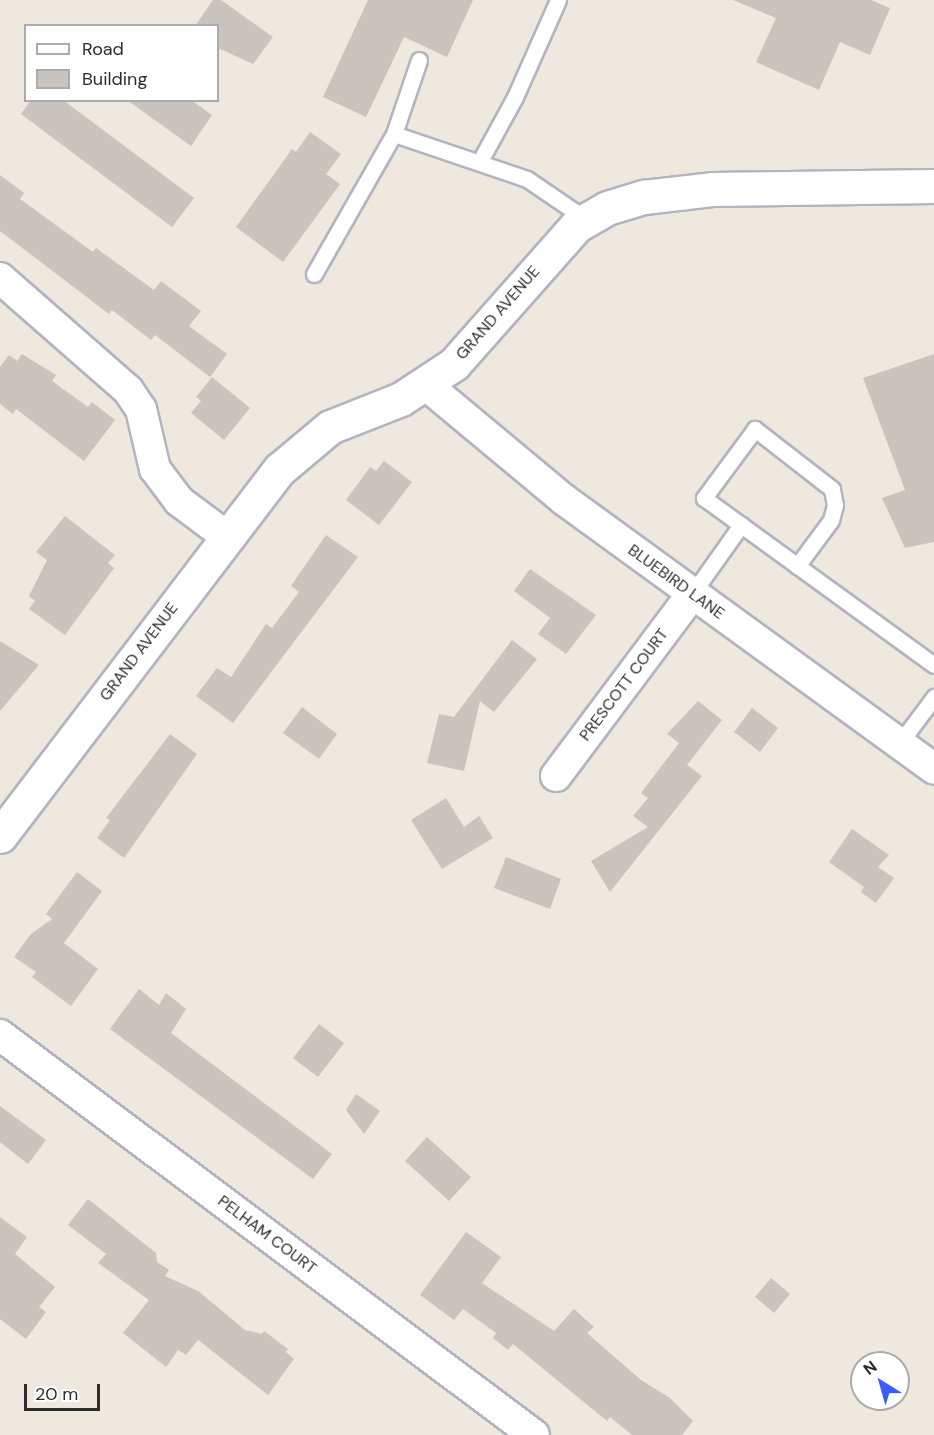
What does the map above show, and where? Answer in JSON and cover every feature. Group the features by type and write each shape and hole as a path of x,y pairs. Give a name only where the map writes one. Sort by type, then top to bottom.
{"street":[{"name":"GRAND AVENUE","path":"0,836 267,484 305,445 330,427 401,399 454,364 559,242 587,220 607,208 644,197 712,189 934,186"},
{"path":"0,278 128,390 141,409 155,469 179,501 226,536"},
{"name":"BLUEBIRD LANE","path":"425,384 563,499 934,769"},
{"name":"PRESCOTT COURT","path":"556,776 692,594"},
{"name":"PELHAM COURT","path":"0,1035 534,1435"}],"lane":[{"path":"480,162 515,98 558,0"},
{"path":"314,274 394,134 419,60"},
{"path":"394,134 527,179 587,220"},
{"path":"797,566 831,520 835,505 832,489 754,429 704,498 797,566 934,665"},
{"path":"692,594 741,525"},
{"path":"899,744 934,697"}],"building":[{"path":"213,0 221,0 273,37 253,64 219,48 219,24 196,24"},
{"path":"368,0 473,0 447,57 404,37 366,117 323,97"},
{"path":"733,0 871,0 890,8 870,55 840,42 819,90 756,62 776,18"},
{"path":"30,102 66,102 194,198 172,227 21,114"},
{"path":"130,102 194,102 212,115 191,146"},
{"path":"310,132 341,154 326,174 340,184 283,262 236,227 292,149 296,152"},
{"path":"0,175 24,193 20,199 93,252 96,248 154,290 161,281 201,311 189,326 227,354 210,377 155,335 151,340 112,310 109,314 0,231"},
{"path":"22,354 56,375 52,381 88,407 92,402 115,420 84,461 16,409 13,414 0,404 0,367 9,355 17,361"},
{"path":"934,354 934,542 905,548 882,498 905,490 863,378"},
{"path":"212,377 250,408 224,440 191,413 201,401 196,397"},
{"path":"384,461 412,482 379,525 346,500 370,467 376,471"},
{"path":"65,516 115,555 108,563 114,568 65,635 29,609 35,601 29,596 47,560 36,552"},
{"path":"326,535 358,557 233,723 196,696 217,668 231,677 266,624 272,628 299,592 291,586"},
{"path":"530,569 596,615 566,654 538,634 550,618 514,591"},
{"path":"512,640 537,659 494,712 480,701 464,771 427,763 439,714 454,717"},
{"path":"0,641 39,665 0,711"},
{"path":"698,701 722,720 687,765 702,776 610,892 591,861 648,827 633,816 648,798 641,793 679,743 667,734"},
{"path":"302,707 337,734 319,759 283,733"},
{"path":"752,708 778,728 760,752 734,732"},
{"path":"170,734 197,754 124,858 97,838 110,820 106,818"},
{"path":"446,798 464,827 479,816 493,838 442,869 411,820"},
{"path":"852,829 889,855 878,867 894,878 876,903 861,892 864,887 829,862"},
{"path":"506,857 561,879 550,909 494,888"},
{"path":"77,872 102,891 64,943 98,969 71,1006 32,977 36,972 14,957 31,934 52,919 46,914"},
{"path":"139,989 159,1005 166,993 186,1009 171,1033 332,1154 313,1179 110,1029"},
{"path":"319,1024 344,1043 318,1077 293,1058"},
{"path":"356,1094 380,1111 364,1134 346,1110"},
{"path":"0,1106 46,1140 28,1164 0,1142"},
{"path":"427,1137 471,1177 449,1201 405,1161"},
{"path":"88,1199 156,1253 157,1262 169,1270 165,1276 198,1291 245,1330 262,1334 264,1331 288,1349 286,1352 294,1359 268,1395 198,1340 186,1355 178,1350 166,1367 123,1333 149,1300 98,1263 106,1254 68,1225"},
{"path":"0,1217 27,1237 15,1254 55,1287 39,1307 46,1312 26,1339 0,1319"},
{"path":"466,1232 501,1257 482,1283 554,1331 574,1309 594,1327 587,1333 641,1380 670,1398 693,1421 682,1435 632,1435 610,1417 607,1421 513,1344 508,1350 493,1338 496,1333 463,1309 454,1320 420,1295"},
{"path":"771,1278 790,1294 774,1313 755,1297"}]}
